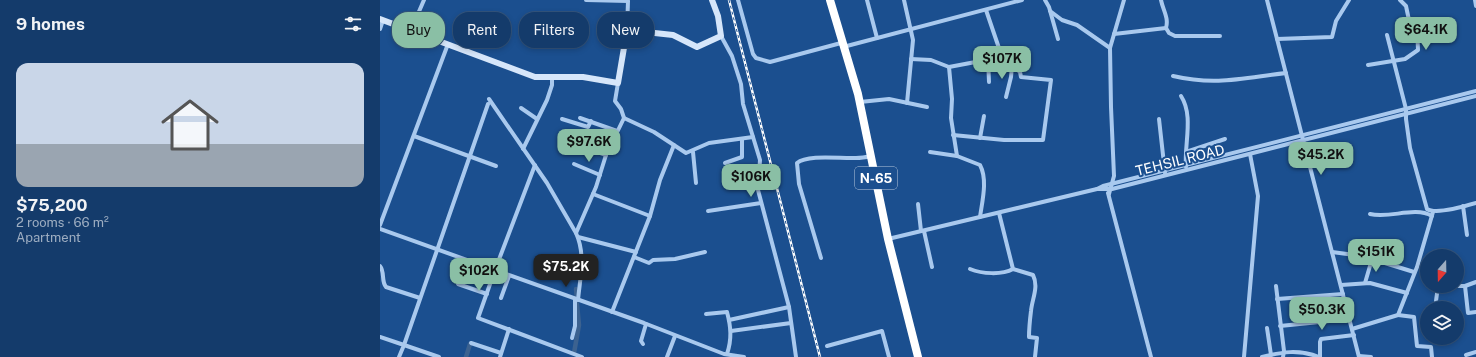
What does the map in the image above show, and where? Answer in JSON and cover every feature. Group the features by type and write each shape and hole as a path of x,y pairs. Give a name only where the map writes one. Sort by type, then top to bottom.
{"highway":[{"name":"N-65","path":"830,0 860,102 888,239 918,357"}],"street":[{"path":"419,12 424,0"},
{"path":"586,0 628,1 628,12"},
{"path":"712,0 718,16 721,36 732,56 741,84 743,104 760,160 758,190 789,307 796,357"},
{"path":"738,0 753,54 756,58 770,62 910,30 1022,0"},
{"path":"867,0 877,38"},
{"path":"904,0 913,40 907,103"},
{"path":"1045,0 1050,11 1058,39"},
{"path":"1124,0 1110,48 1110,108 1114,176 1110,194 1151,357"},
{"path":"1161,0 1163,10 1166,15 1166,28 1169,33 1175,36 1220,36"},
{"path":"1267,0 1359,356 1371,357"},
{"path":"1277,39 1332,37 1336,20 1349,0"},
{"path":"1368,65 1405,59 1418,50 1419,45 1417,27 1410,25 1406,6 1400,0"},
{"path":"1475,0 1476,6"},
{"path":"954,135 1004,140 1043,140 1051,80 1021,77 1020,72 1002,57 986,10"},
{"path":"1050,11 1062,20 1077,25 1110,48"},
{"path":"380,30 382,19 392,23"},
{"path":"1114,34 1166,28"},
{"path":"654,33 673,35 697,47 721,36"},
{"path":"1387,35 1407,111 1406,119 1416,171 1427,209 1432,214"},
{"path":"445,43 535,77 583,77 618,83"},
{"path":"380,224 448,44"},
{"path":"624,48 615,101 621,109 624,118 654,132 686,153 692,152 709,143 742,139 753,136"},
{"path":"910,59 931,60 949,67 1002,57"},
{"path":"988,59 989,82"},
{"path":"1006,97 1012,66"},
{"path":"949,67 952,99 951,118 957,156"},
{"path":"1173,76 1218,82 1286,73"},
{"path":"524,149 547,100 552,85 552,78"},
{"path":"888,239 1165,173 1407,111 1476,91"},
{"path":"1181,96 1185,102 1187,113 1186,167"},
{"path":"1407,111 1476,96"},
{"path":"860,102 889,99 927,107"},
{"path":"399,357 488,101 547,183 577,235 582,262 576,300 575,326 572,338"},
{"path":"520,108 537,119"},
{"path":"980,138 984,116"},
{"path":"580,118 617,131"},
{"path":"577,235 606,155 624,118"},
{"path":"562,119 588,127 591,121"},
{"path":"1159,120 1165,173"},
{"path":"414,136 496,166"},
{"path":"569,138 581,146 606,155"},
{"name":"TEHSIL ROAD","path":"1186,167 1250,154 1302,138"},
{"path":"725,163 742,158 742,139"},
{"path":"1186,152 1225,139"},
{"path":"612,312 650,216 660,180 674,145"},
{"path":"692,152 696,183"},
{"path":"930,152 957,156 980,165 983,170 984,188 980,218"},
{"path":"1244,357 1258,196 1250,154"},
{"path":"821,258 799,184 797,163 812,159 872,156"},
{"path":"574,164 600,175"},
{"path":"535,165 494,270 478,318 582,357"},
{"path":"1104,188 1110,194"},
{"path":"593,194 650,216"},
{"path":"1370,214 1384,216 1426,212 1432,214 1476,203"},
{"path":"708,211 761,204"},
{"path":"918,204 932,267"},
{"path":"1463,206 1467,235"},
{"path":"999,213 1014,269"},
{"path":"1398,315 1407,294 1432,214"},
{"path":"380,229 646,324 675,336 727,354 744,357"},
{"path":"577,235 636,252"},
{"path":"634,257 649,262 653,260 675,259 705,252"},
{"path":"1332,252 1372,259 1414,272"},
{"path":"1366,283 1372,259"},
{"path":"380,266 383,269 386,287 420,298"},
{"path":"970,269 993,273 1007,272 1014,269 1033,275 1035,279 1035,296 1031,309 1029,337 1037,338 1035,357"},
{"path":"501,298 509,276"},
{"path":"1476,282 1465,286 1468,313 1476,312"},
{"path":"1340,285 1366,283 1386,286 1407,294"},
{"path":"458,284 487,294"},
{"path":"1276,286 1284,352 1283,357"},
{"path":"1436,301 1437,293"},
{"path":"1277,299 1343,294"},
{"path":"730,320 789,307"},
{"path":"706,314 727,312 730,320 731,331 731,343 727,354"},
{"path":"1352,329 1398,315 1414,317 1416,346 1431,348 1432,357"},
{"path":"1280,326 1350,319"},
{"path":"731,331 791,323"},
{"path":"643,344 641,341 646,324"},
{"path":"1267,328 1271,355"},
{"path":"471,343 501,355 509,329"},
{"path":"827,346 882,331 889,357"},
{"path":"1262,357 1284,352 1298,351 1319,357 1321,339 1354,335"},
{"path":"667,357 675,336"},
{"path":"380,337 440,357"},
{"path":"1466,355 1476,352"}],"waterway":[{"path":"576,289 577,299"},
{"path":"574,353 579,325 577,304"},
{"path":"466,357 470,344"}],"railway":[{"path":"729,0 820,357"}]}
